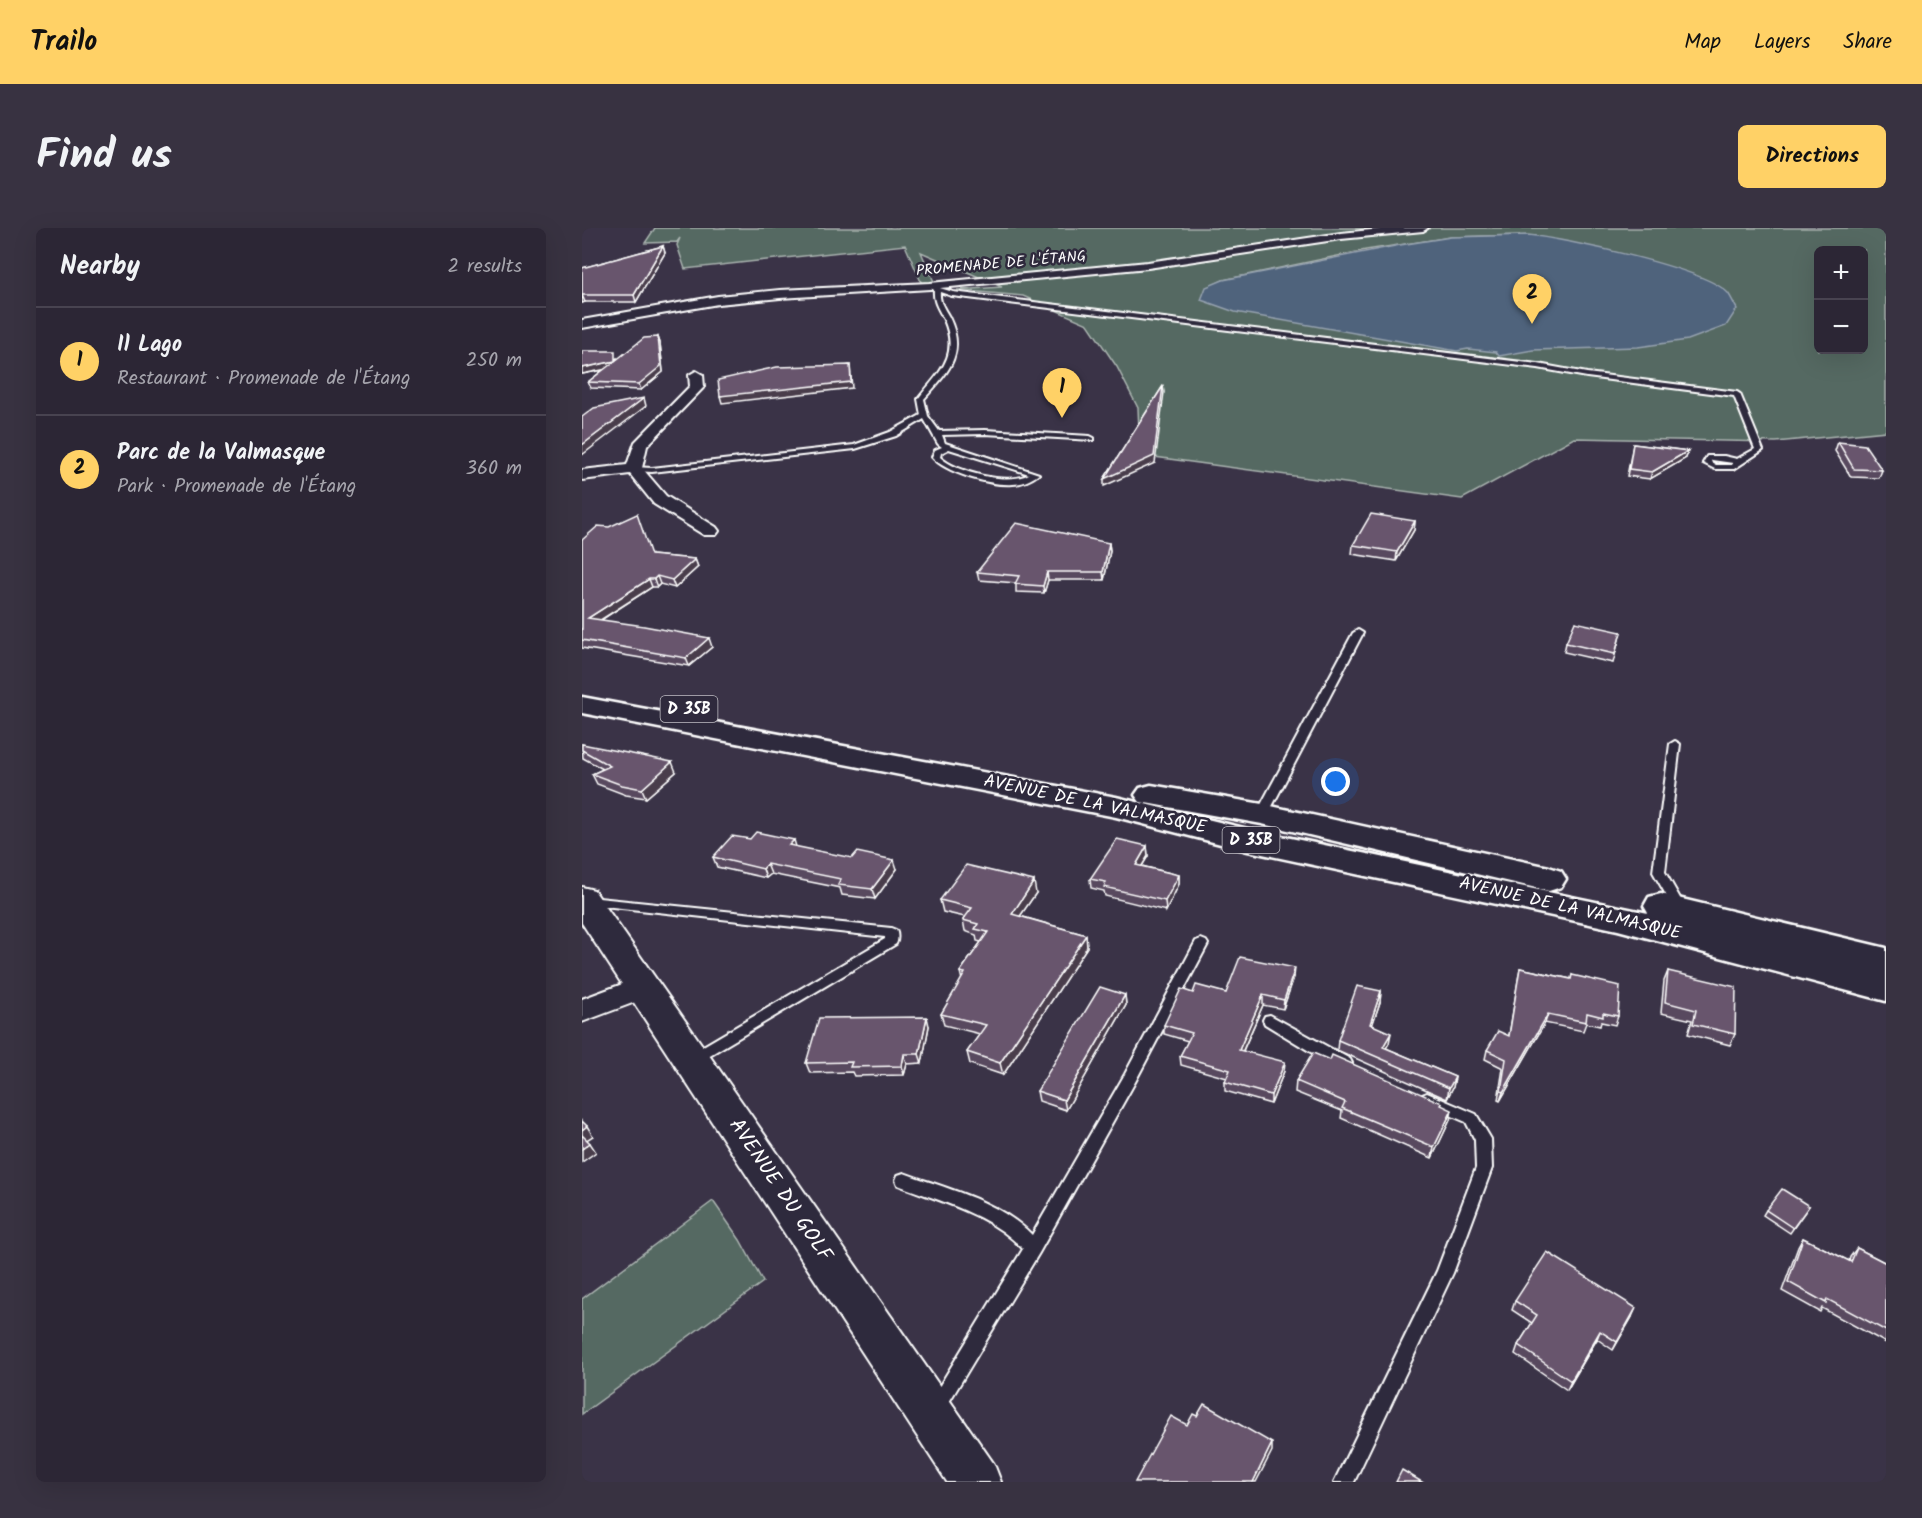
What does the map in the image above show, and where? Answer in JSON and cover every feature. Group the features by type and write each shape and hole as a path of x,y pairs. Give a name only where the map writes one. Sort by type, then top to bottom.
{"main road":[{"name":"AVENUE DE LA VALMASQUE","path":"582,691 630,698 993,767 1255,827 1886,987"},
{"name":"AVENUE DE LA VALMASQUE","path":"582,705 1093,802 1255,827 1396,843 1886,961"}],"street":[{"name":"PROMENADE DE L'ÉTANG","path":"582,324 718,300 780,294 934,288 1148,265 1330,237 1423,228"},
{"path":"634,469 640,445 697,387 696,375"},
{"path":"582,475 634,469"},
{"path":"634,469 660,500 710,531"},
{"name":"AVENUE DU GOLF","path":"583,899 976,1482"},
{"path":"582,1011 644,987"}],"lane":[{"path":"947,447 938,452 936,457 943,464 1002,482 1018,482 1035,474 947,447 942,444 925,417 921,399 951,365 955,349 950,322 936,300 934,288 952,294 1538,366 1587,375 1737,394 1759,450 1738,462"},
{"path":"634,469 652,470 855,447 894,434 925,417"},
{"path":"937,433 969,432 1090,438"},
{"path":"1255,827 1358,633"},
{"path":"1675,744 1659,872 1675,900 1675,909"},
{"path":"583,899 891,933 891,941 692,1060"},
{"path":"931,1415 1033,1248 1130,1078 1201,944"},
{"path":"1270,1020 1324,1053 1356,1067"},
{"path":"1344,1482 1445,1273 1484,1168 1483,1139 1471,1118 1408,1090"},
{"path":"904,1180 1000,1217 1020,1232 1033,1248"}],"green space":[{"path":"655,228 1886,228 1886,431 1776,442 1574,438 1462,499 1140,455 1138,408 1117,367 1088,324 1023,296 957,290 1002,287 921,252 935,284 922,284 905,245 685,269 677,245 680,238 677,242 645,243","holes":["1520,235 1213,285 1223,280 1366,250 1451,237"]},
{"path":"713,1201 740,1240 763,1282 582,1414 582,1299"}],"water":[{"path":"1528,235 1633,256 1692,274 1714,283 1728,293 1737,309 1726,326 1688,340 1638,347 1533,350 1499,356 1496,352 1468,349 1457,351 1235,312 1201,300 1206,287 1223,280 1451,237"}],"building":[{"path":"663,246 634,295 582,295 582,268"},
{"path":"658,337 661,366 639,384 588,382 644,338"},
{"path":"582,351 615,351 615,361 582,368"},
{"path":"850,365 851,382 720,396 718,380 777,367"},
{"path":"1163,386 1154,456 1104,479"},
{"path":"644,398 582,445 582,417 594,408"},
{"path":"1838,442 1865,445 1882,470 1854,469"},
{"path":"1633,444 1688,451 1652,472 1629,469"},
{"path":"637,514 651,555 695,559 672,580 657,576 649,579 588,618 709,638 686,658 582,640 582,540 598,526 609,527"},
{"path":"1371,514 1415,521 1397,552 1353,545"},
{"path":"1016,523 1109,543 1103,572 1047,572 1043,586 1015,584 1019,576 977,572"},
{"path":"1575,622 1621,632 1615,654 1566,643"},
{"path":"582,744 672,762 642,789 622,785 592,774 610,766 582,750"},
{"path":"756,832 794,840 789,845 852,858 857,852 894,860 872,889 838,885 841,879 767,864 763,869 713,857 732,836 750,839"},
{"path":"1117,839 1147,846 1136,865 1179,875 1165,901 1104,887 1106,882 1090,879"},
{"path":"966,865 1034,881 1012,914 1086,935 1000,1063 967,1052 986,1025 941,1014 965,973 960,972 988,932 975,929 978,924 963,920 972,908 940,900"},
{"path":"1240,957 1295,968 1284,1000 1263,995 1239,1050 1285,1062 1271,1095 1225,1082 1230,1070 1180,1056 1192,1033 1164,1025 1181,989 1193,993 1196,985 1226,993"},
{"path":"1520,968 1571,979 1572,975 1620,986 1618,1016 1603,1013 1603,1017 1587,1013 1586,1022 1548,1014 1503,1092 1501,1091 1506,1059 1487,1050 1498,1031 1509,1036"},
{"path":"1668,971 1736,987 1735,1034 1693,1024 1696,1010 1665,1002"},
{"path":"1357,986 1381,991 1370,1024 1391,1033 1383,1047 1455,1077 1449,1088 1338,1040"},
{"path":"1100,987 1125,995 1064,1100 1037,1091"},
{"path":"927,1017 919,1054 904,1054 902,1066 850,1067 852,1062 806,1063 819,1018"},
{"path":"1313,1053 1330,1060 1332,1055 1442,1103 1441,1105 1452,1110 1434,1147 1342,1108 1345,1102 1296,1081"},
{"path":"582,1135 590,1143 582,1149"},
{"path":"1782,1189 1809,1206 1793,1228 1766,1210"},
{"path":"1803,1238 1851,1262 1857,1248 1886,1263 1886,1331 1827,1299 1826,1303 1788,1282"},
{"path":"1547,1252 1636,1308 1617,1342 1600,1331 1571,1381 1518,1345 1537,1315 1515,1301"},
{"path":"1204,1404 1272,1443 1253,1482 1135,1482 1171,1416 1187,1425 1193,1414 1197,1416"},
{"path":"1402,1470 1422,1482 1396,1482"}],"place":[{"name":"Parc de la Valmasque","path":"1532,324"},
{"name":"Il Lago","path":"1062,418"}]}
